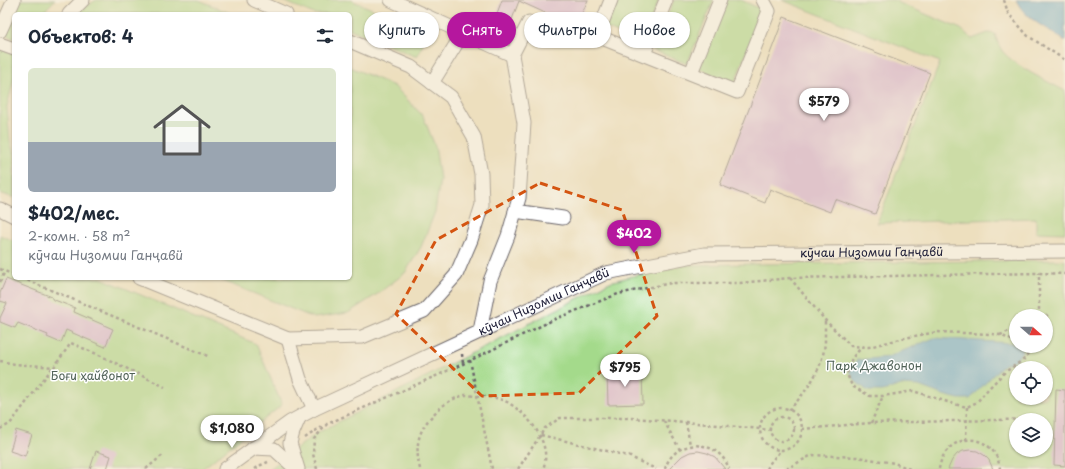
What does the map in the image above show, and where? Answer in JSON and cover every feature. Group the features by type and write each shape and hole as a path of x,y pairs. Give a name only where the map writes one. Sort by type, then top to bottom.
{"street":[{"path":"0,31 14,0"},
{"path":"72,12 83,0"},
{"path":"254,0 281,12"},
{"path":"391,0 447,26"},
{"path":"606,12 611,0"},
{"path":"644,54 666,0"},
{"path":"691,73 720,0"},
{"path":"611,42 737,92 769,11 764,0"},
{"path":"480,331 490,281 508,236 519,198 524,123 512,55 524,32"},
{"path":"144,280 288,339 362,337 424,311 456,275 471,240 482,205 481,174 474,137 451,97 411,67 352,42"},
{"path":"0,44 12,48"},
{"path":"432,83 454,48"},
{"path":"496,48 512,55"},
{"path":"0,209 12,215"},
{"path":"515,211 563,218"},
{"name":"кӯчаи Низомии Ганҷавӣ","path":"225,469 290,422 314,409 606,272 704,254 1065,251"},
{"path":"288,339 300,379 314,409"},
{"path":"297,469 290,443 299,418"},
{"path":"253,448 274,449 297,469"}],"path":[{"path":"1004,0 1008,13 1028,36 1065,60"},
{"path":"0,269 12,273"},
{"path":"0,282 5,271"},
{"path":"1039,273 1039,309"},
{"path":"317,469 313,454 314,439 326,424 470,360 555,319 618,294 671,283 740,283 790,278 1039,273 1065,274"},
{"path":"790,278 825,320 851,346 868,347 937,332 991,334 1000,335 1009,339"},
{"path":"27,280 210,357"},
{"path":"789,410 808,388 820,368 825,343 825,320"},
{"path":"1000,335 1009,331"},
{"path":"0,429 10,424 71,343 165,387"},
{"path":"864,346 850,361 847,374 852,386 870,396 883,396 914,391 967,407 977,402 1005,372 1026,358 1028,353"},
{"path":"470,360 492,469"},
{"path":"0,361 15,364 54,367"},
{"path":"420,469 417,456 419,438 426,423 441,407 457,398 467,395 493,397 506,402 520,411 540,435 545,450 543,469"},
{"path":"871,423 883,396"},
{"path":"966,440 967,407"},
{"path":"783,408 795,414 799,419 802,429 800,439 796,444 783,451 769,447 764,442 759,429 764,416 776,409 783,408"},
{"path":"782,417 789,419 792,422 794,429 792,437 784,441 773,438 771,430 770,426 774,420 782,417"},
{"path":"518,469 545,428 560,418 631,418 771,430"},
{"path":"802,429 871,423 1009,419"},
{"path":"664,420 680,450"},
{"path":"686,422 690,445"},
{"path":"540,435 628,456 656,469"},
{"path":"939,469 942,458 948,449 956,443 966,440 977,440 986,445 994,452 999,461 1000,469"},
{"path":"665,469 671,457 690,445 701,445 712,448 721,455 729,469"},
{"path":"767,469 781,450"},
{"path":"146,469 164,454"},
{"path":"786,469 812,455 857,457 894,462 910,469"}],"highlighted area":[{"path":"540,183 622,210 657,316 579,393 482,396 396,314 436,240"}],"green space":[{"path":"19,0 55,0 44,12 14,12"},
{"path":"96,0 199,0 227,12 81,12"},
{"path":"281,0 351,0 379,12 364,12 364,35 352,30 352,12 309,12"},
{"path":"614,0 659,0 654,12 619,12 619,33 611,30 611,12 609,12"},
{"path":"674,0 714,0 687,64 653,50 654,48 690,48 690,12 669,12"},
{"path":"726,0 741,0 763,10 734,84 698,68"},
{"path":"782,0 897,0 897,2 961,29 972,39 988,33 995,34 1000,48 1009,58 1032,73 1065,91 1065,233 1036,232 1036,218 877,223 940,62"},
{"path":"12,17 12,38 5,34"},
{"path":"0,48 12,54 12,86 7,107 12,148 12,197 0,193"},
{"path":"395,48 421,48 417,57"},
{"path":"352,68 394,86 423,116 435,146 440,179 435,212 421,247 405,273 376,295 348,313 314,318 221,280 352,280"},
{"name":"Боғи ҳайвонот","path":"0,235 12,240 12,280 106,280 256,344 282,405 202,469 0,469"},
{"name":"Парк Джавонон","path":"1065,260 1065,469 269,469 315,434 610,282 685,265"}],"water":[{"path":"1016,0 1065,0 1065,41 1025,13"},
{"path":"934,338 1009,343 1009,353 1021,353 1016,360 1009,361 1009,363 1003,365 970,399 959,399 943,395 919,386 901,385 883,391 868,391 855,381 850,371 857,360 888,357"}],"building":[{"path":"502,0 588,0 583,12 543,12 519,1 515,12 498,12"},
{"path":"784,17 930,73 875,214 835,199 830,212 770,189 765,203 720,185"},
{"path":"6,279 52,297 52,299 75,308 74,312 113,329 105,347 66,330 61,343 47,337 48,335 18,323 15,328 0,322 0,318 7,303 0,301 0,293"},
{"path":"642,370 643,404 608,405 607,372"},
{"path":"1056,389 1065,390 1065,466 1054,465"},
{"path":"16,430 32,435 25,456 10,451"},
{"path":"970,450 977,451 984,455 989,460 993,469 948,469 952,460 957,454"},
{"path":"96,451 111,456 107,469 90,469"},
{"path":"698,451 715,457 725,469 669,469 682,456 690,452"}]}
